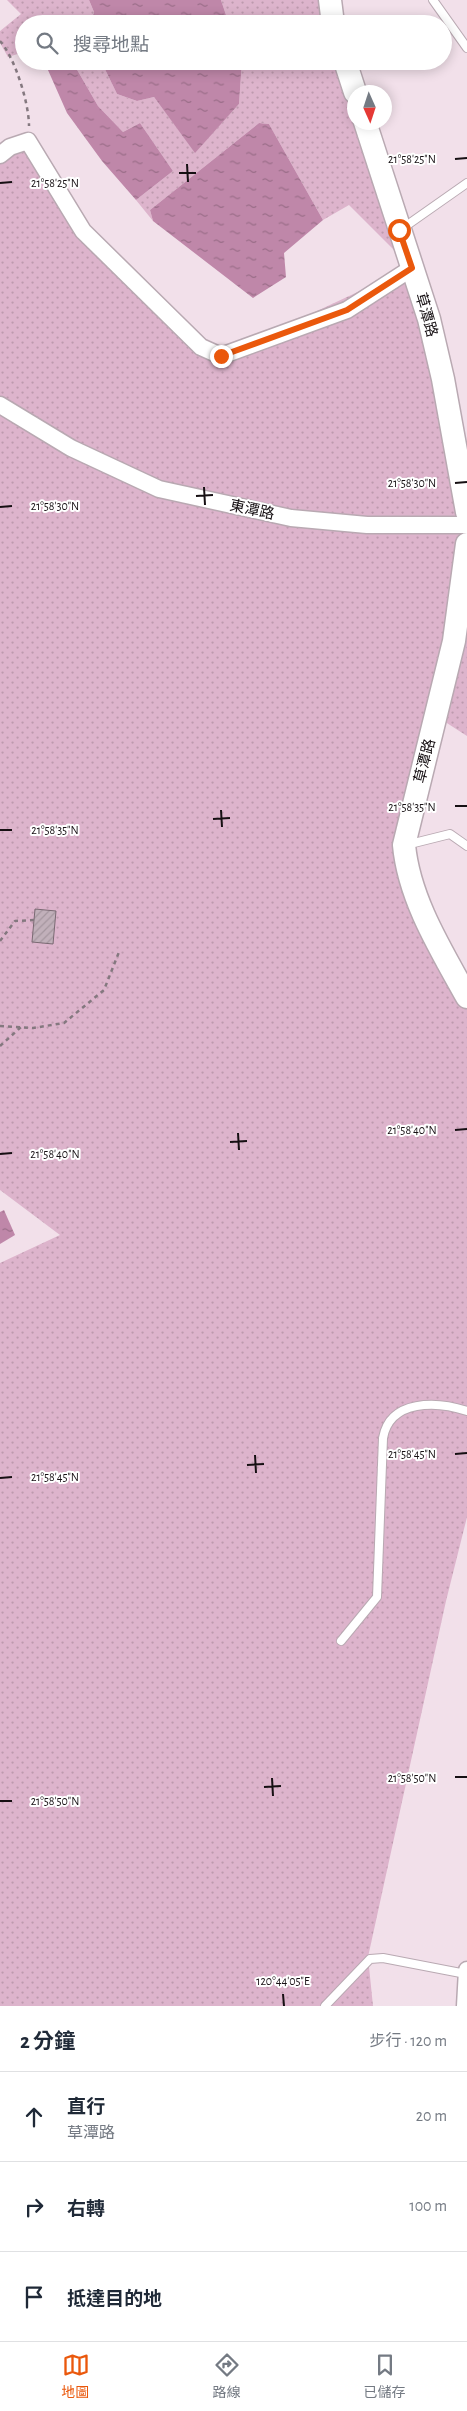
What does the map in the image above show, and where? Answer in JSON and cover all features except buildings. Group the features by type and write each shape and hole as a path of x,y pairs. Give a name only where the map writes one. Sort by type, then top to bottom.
{"street":[{"path":"330,0 332,15"},
{"path":"348,70 353,85"},
{"name":"草潭路","path":"367,130 431,328 462,458 467,512"},
{"path":"0,155 10,147 28,141 83,231 201,347 221,356 347,310 412,268"},
{"name":"東潭路","path":"0,405 71,448 159,489 291,518 367,525 467,525"},
{"name":"草潭路","path":"467,544 454,642 404,845 407,870 419,904 467,997"},
{"path":"465,2006 467,1972"}],"lane":[{"path":"433,0 444,15"},
{"path":"452,27 467,48"},
{"path":"399,230 467,183"},
{"path":"404,845 450,834 467,846"},
{"path":"341,1641 376,1597 385,1425 394,1414 403,1409 435,1404 467,1412"},
{"path":"325,2006 370,1959 383,1958 467,1972"}],"path":[{"path":"0,42 10,51 15,68"},
{"path":"16,70 29,114 28,141"},
{"path":"0,941 15,920 34,920"},
{"path":"0,1026 34,1028 64,1023 104,990 119,952"},
{"path":"0,1046 21,1027"}],"shaded area":[{"path":"7,0 89,0 94,12 93,15 20,15 21,14"},
{"path":"221,0 330,0 332,15 226,15"},
{"path":"15,19 15,55 8,57 0,43 0,31"},
{"path":"77,70 105,70 117,94 137,101 154,97 195,152 239,104 241,70 348,70 352,85 347,85 347,130 357,130 412,268 467,514 467,736 436,716 407,870 467,979 467,1517 446,1601 368,1957 373,2006 0,2006 0,1263 60,1235 0,1190 0,156 28,141 83,231 221,356 411,267 349,205 323,220 269,124 259,123 150,210 153,221 136,200 173,171 140,123 123,132 98,106"}],"water":[{"path":"89,0 221,0 226,15 93,15 94,12"},
{"path":"48,70 77,70 98,106 123,132 140,123 173,171 136,200 102,161 67,113"},
{"path":"105,70 241,70 239,104 195,153 154,97 137,101 117,94"},
{"path":"259,123 269,124 323,220 284,253 286,277 253,298 153,221 150,210"},
{"path":"4,1210 15,1235 0,1244 0,1212"}],"route":[{"path":"221,356 347,310 412,268 399,230"}]}
